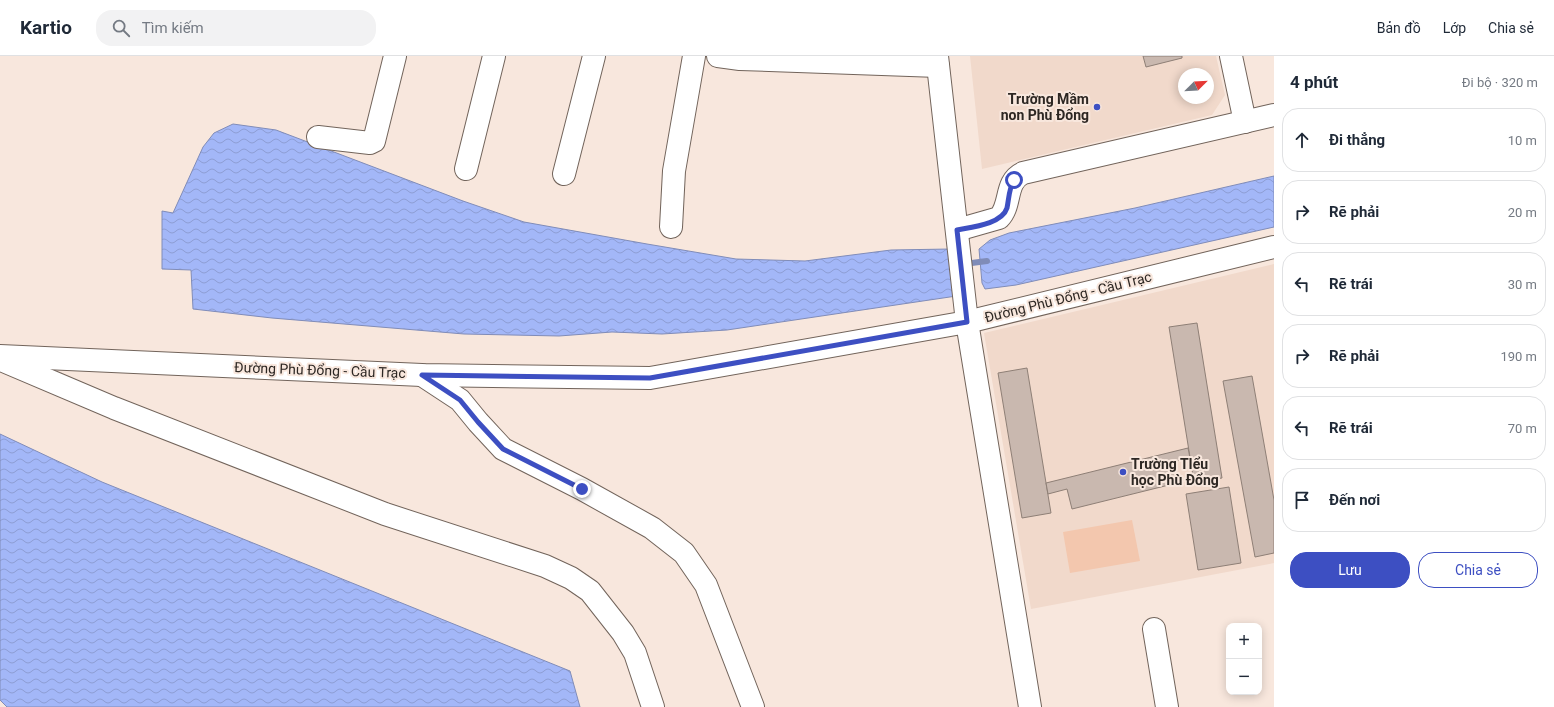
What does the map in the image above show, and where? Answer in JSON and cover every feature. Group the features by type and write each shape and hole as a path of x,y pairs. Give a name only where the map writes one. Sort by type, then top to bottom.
{"street":[{"path":"318,137 370,143 374,141 396,56"},
{"path":"466,169 494,56"},
{"path":"564,174 594,56"},
{"path":"671,226 674,171 694,56"},
{"path":"718,56 740,58 938,61 967,322 1030,707"},
{"path":"1231,56 1245,122"},
{"path":"957,230 999,218 1007,207 1012,182 1017,176 1023,173 1274,115"},
{"name":"Đường Phù Đổng - Cầu Trạc","path":"0,356 422,375 650,378 967,322 1274,246"},
{"path":"0,360 114,408 385,514 545,566 571,578 590,591 623,633 635,653 652,707"},
{"path":"422,375 460,400 503,449 582,489 652,528 684,553 706,585 753,707"},
{"path":"1154,629 1167,707"}],"shaded area":[{"name":"Trường Mầm non Phù Đổng","path":"970,56 1216,56 1225,95 1212,115 982,169"},
{"name":"Trường TIểu học Phù Đổng","path":"1274,264 1274,563 1031,609 984,333"},
{"path":"1132,520 1140,561 1070,573 1063,532"}],"water":[{"path":"233,124 276,130 463,201 524,222 647,244 736,259 805,261 891,250 950,249 970,294 727,330 662,334 612,332 559,336 464,334 272,318 193,309 191,270 162,269 162,211 173,213 203,147 214,133"},
{"path":"1274,176 1274,227 1016,285 985,289 982,283 979,249 990,240 1009,233 1135,208"},
{"path":"0,434 102,482 570,671 580,707 7,707 0,700"}],"building":[{"path":"1143,56 1182,56 1182,58 1146,67"},
{"path":"1197,323 1222,478 1194,482 1169,327"},
{"path":"1027,368 1051,513 1022,518 998,373"},
{"path":"1252,376 1274,500 1274,553 1255,557 1223,381"},
{"path":"1188,448 1190,458 1172,462 1177,483 1072,509 1067,489 1048,494 1046,483"},
{"path":"1229,487 1241,563 1198,570 1186,494"}],"waterway":[{"path":"964,264 987,261"}],"place":[{"name":"Trường Mầm non Phù Đổng","path":"1097,107"},
{"name":"Trường TIểu học Phù Đổng","path":"1123,472"}],"route":[{"path":"582,489 503,449 460,400 422,375 650,378 967,322 957,230 993,221 1003,215 1007,207 1010,187 1014,180"}]}
